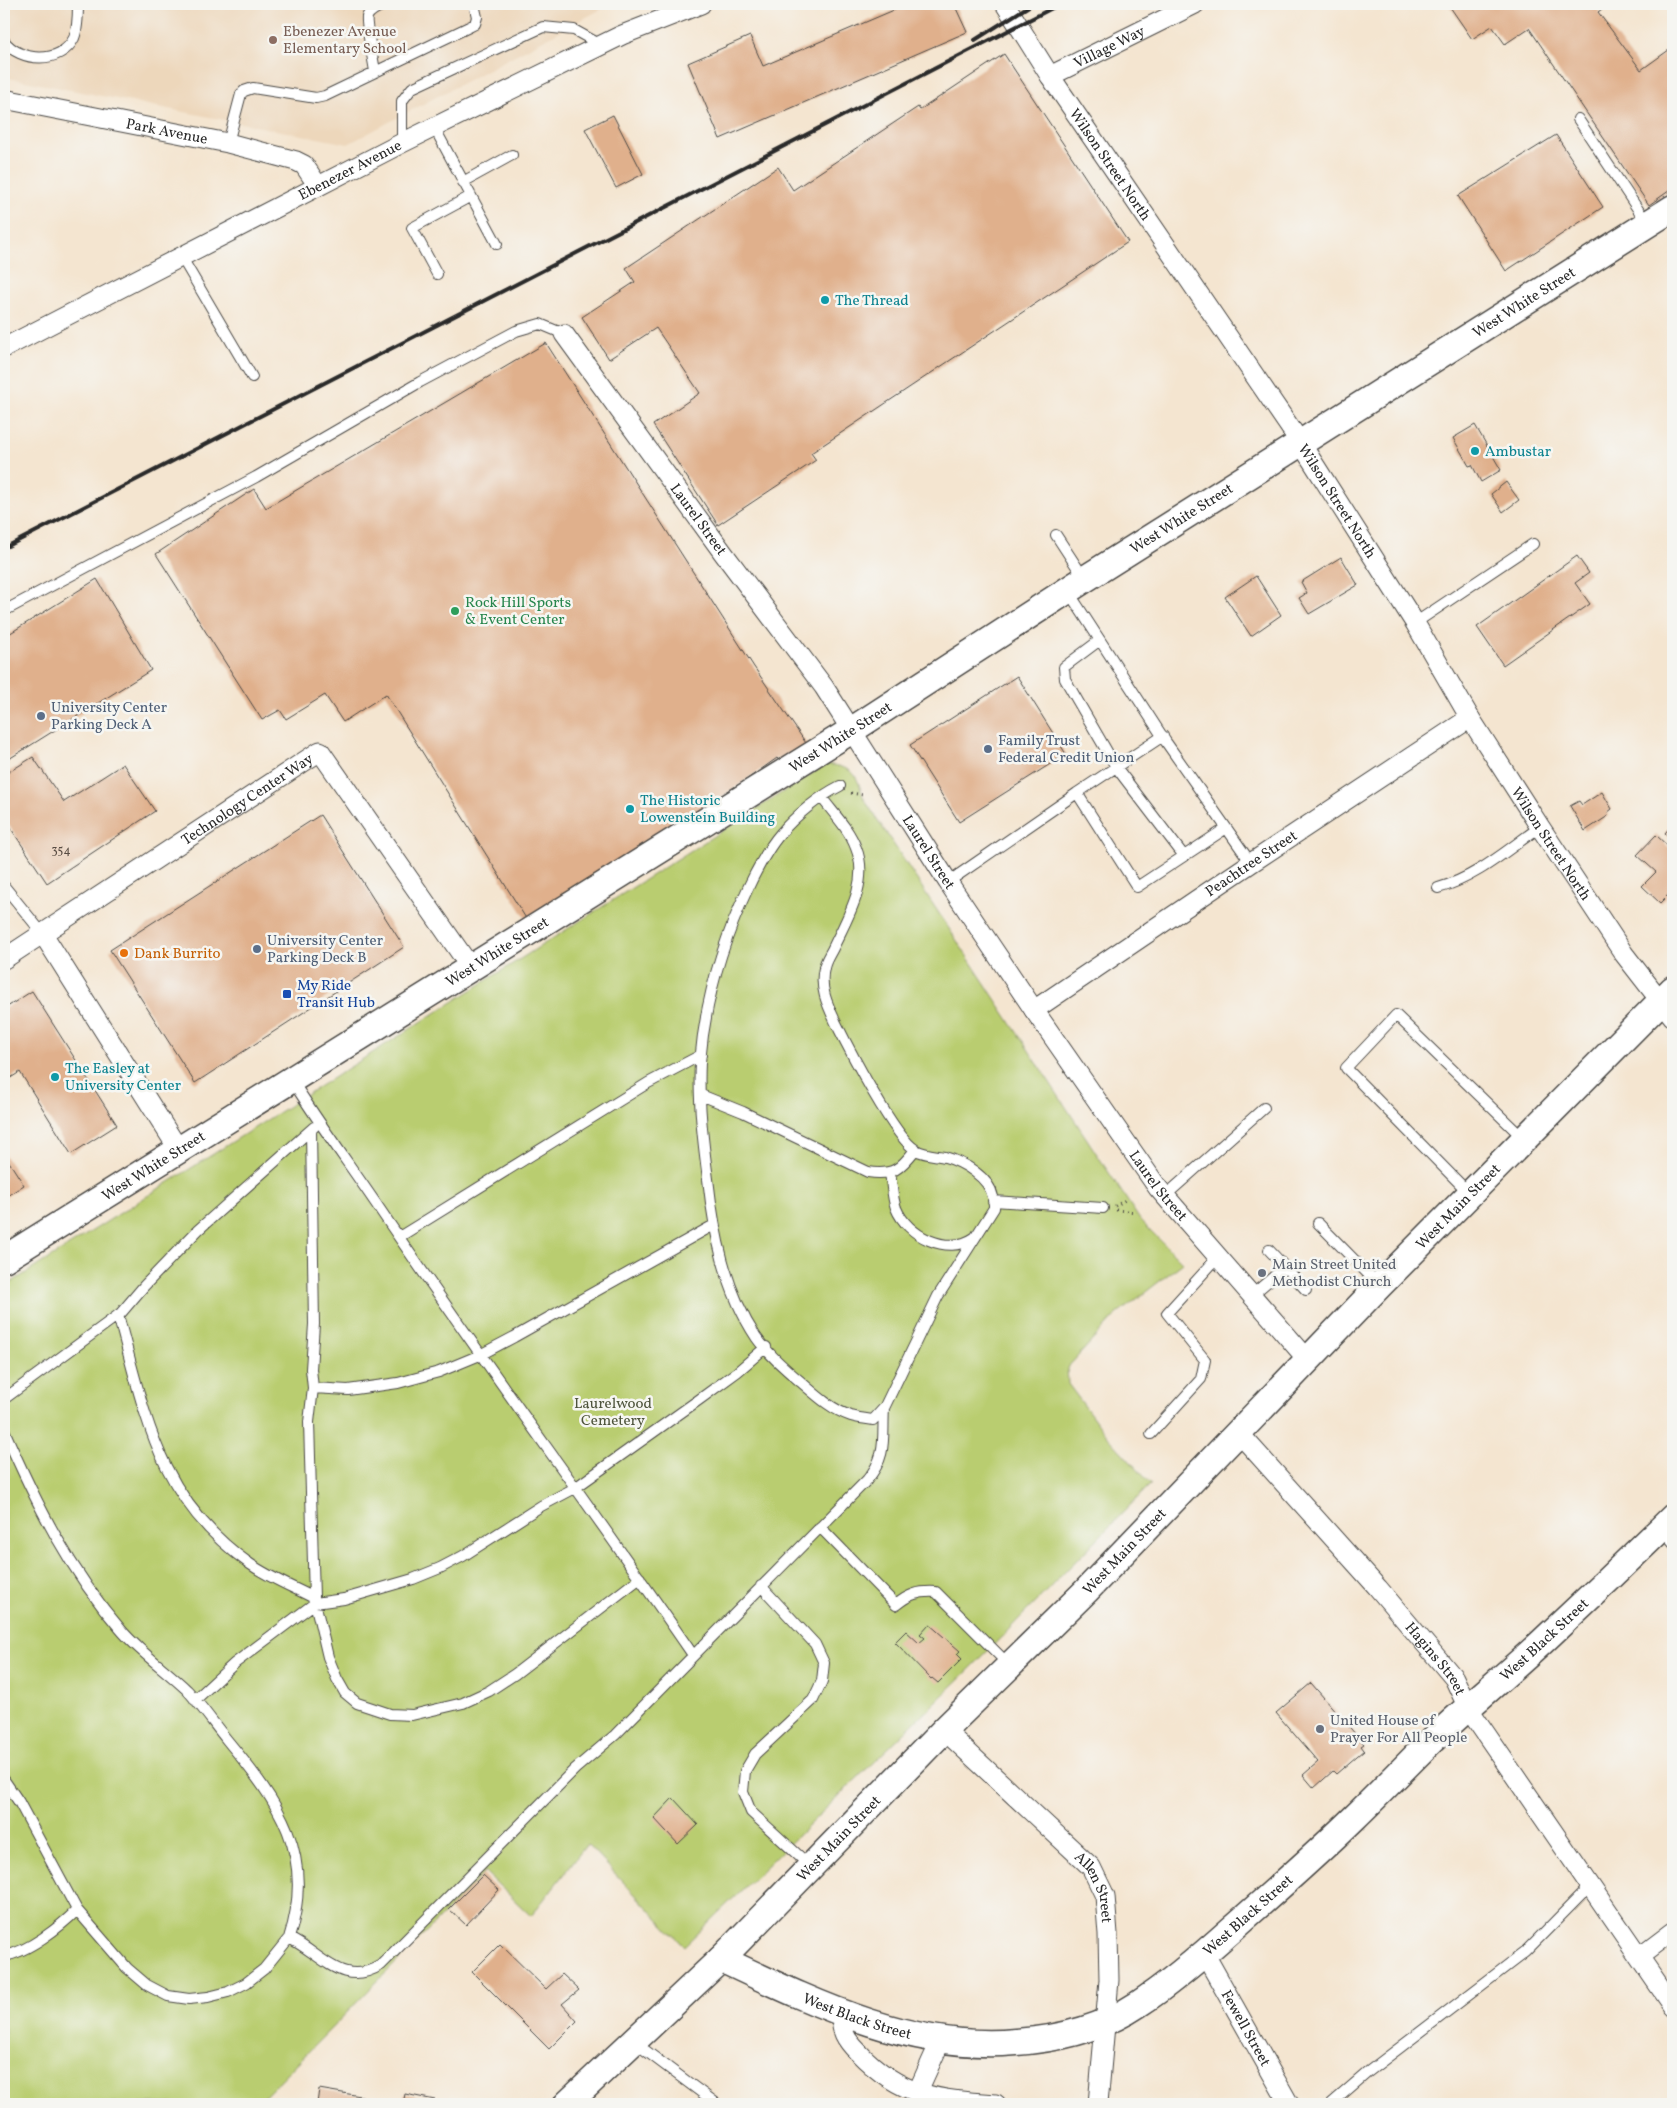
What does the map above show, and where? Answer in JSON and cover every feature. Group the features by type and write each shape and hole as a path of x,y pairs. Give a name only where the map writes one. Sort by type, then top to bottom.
{"street":[{"name":"Ebenezer Avenue","path":"4,348 434,127 601,45 701,4"},
{"name":"Wilson Street North","path":"1005,4 1050,76 1300,442 1415,623 1470,718 1624,954 1669,1002"},
{"name":"Village Way","path":"1050,76 1195,4"},
{"name":"Park Avenue","path":"4,99 228,142 304,165 318,186"},
{"name":"West White Street","path":"4,1259 852,730 1300,442 1673,208"},
{"name":"Laurel Street","path":"564,334 724,554 824,687 948,882 1034,1010 1165,1196 1308,1360"},
{"name":"Peachtree Street","path":"1034,1010 1470,718"},
{"name":"Technology Center Way","path":"4,959 320,751 471,968"},
{"path":"43,934 179,1150"},
{"name":"West Main Street","path":"567,2104 721,1959 944,1730 1086,1590 1524,1140 1669,1002"},
{"name":"Hagins Street","path":"1238,1432 1378,1588 1448,1670 1454,1678 1468,1708 1673,2006"},
{"name":"West Black Street","path":"721,1959 777,1985 843,2012 876,2024 941,2040 984,2043 1016,2042 1077,2032 1104,2023 1137,2005 1204,1953 1281,1887 1426,1746 1669,1530"},
{"name":"Allen Street","path":"944,1730 1091,1867 1106,1896 1109,1980 1098,2104"},
{"path":"1640,1956 1673,1931"},
{"name":"Fewell Street","path":"1204,1953 1289,2104"},
{"path":"843,2012 844,2037 884,2076 898,2085 934,2098 996,2104"},
{"path":"917,2093 941,2040"}],"lane":[{"path":"4,41 14,51 29,57 45,57 58,54 74,38 78,4"},
{"path":"375,72 371,41 366,24 367,17 374,9 386,4"},
{"path":"228,142 241,94 244,91 253,88 316,98 325,96 475,24 477,17 474,4"},
{"path":"402,143 402,101 412,88 544,27 574,30 601,45"},
{"path":"1578,119 1648,224"},
{"path":"434,127 497,244"},
{"path":"463,182 512,155"},
{"path":"437,274 412,228 471,196"},
{"path":"182,258 252,377"},
{"path":"4,611 256,477 420,382 516,331 540,324 564,334"},
{"path":"1056,535 1100,640 1225,829 1251,863"},
{"path":"1415,623 1533,544"},
{"path":"1100,640 1064,667 1065,679 1116,767 1184,856"},
{"path":"948,882 1163,736"},
{"path":"822,798 850,835 857,850 861,869 859,887 853,905 824,968 824,994 844,1039 903,1139 915,1150 945,1157 960,1163 974,1172 985,1182 993,1196 994,1208 938,1296 884,1408 873,1420 851,1416 833,1407 782,1366 756,1337 739,1304 726,1272 714,1225 704,1149 700,1095 701,1055 707,1006 725,944 752,880 769,848 780,833 791,822 822,798 840,786"},
{"path":"1077,793 1137,887 1225,829"},
{"path":"1438,888 1450,885 1485,866 1540,827"},
{"path":"4,886 43,934"},
{"path":"1471,1194 1346,1068 1396,1015 1524,1140"},
{"path":"399,1237 648,1083 701,1055"},
{"path":"292,1079 315,1127 399,1237 480,1355 693,1655"},
{"path":"700,1095 743,1112 856,1168 868,1172 890,1173 904,1164 915,1150"},
{"path":"1165,1196 1264,1108"},
{"path":"4,1399 118,1315 198,1230 315,1127"},
{"path":"315,1127 313,1388 309,1422 315,1601 328,1657 345,1693 357,1703 373,1710 390,1714 412,1715 463,1703 489,1691 544,1652 640,1578"},
{"path":"890,1173 896,1208 905,1223 915,1234 932,1241 952,1245 967,1243 975,1238"},
{"path":"993,1201 1103,1208"},
{"path":"1318,1223 1380,1286"},
{"path":"313,1388 348,1390 398,1383 439,1372 480,1355 714,1225"},
{"path":"1269,1250 1306,1290"},
{"path":"1151,1434 1201,1379 1205,1360 1167,1313 1218,1257"},
{"path":"1252,1295 1284,1267"},
{"path":"118,1315 152,1436 178,1491 211,1531 231,1550 252,1566 315,1601 344,1599 378,1590 440,1568 491,1539 541,1506 575,1488 737,1372 766,1347"},
{"path":"289,1938 337,1969 350,1974 361,1975 380,1965 521,1826 575,1769 615,1736 877,1468 884,1445 884,1408"},
{"path":"4,1430 38,1505 56,1538 80,1574 123,1632 188,1691 264,1786 289,1834 296,1855 299,1878 293,1926 289,1938 264,1969 228,1992 189,1999 168,1996 146,1985 127,1968 77,1910 19,1802 4,1780"},
{"path":"820,1527 896,1605 907,1596 920,1591 936,1592 1010,1666"},
{"path":"761,1586 815,1644 824,1662 822,1680 813,1700 755,1754 745,1771 743,1792 751,1812 811,1867"},
{"path":"195,1700 235,1663 315,1601"},
{"path":"1331,2104 1368,2072 1525,1952 1591,1885"},
{"path":"4,1956 20,1951 43,1937 65,1922 77,1910"},
{"path":"633,2042 717,2104"}],"shaded area":[{"name":"Ebenezer Avenue Elementary School","path":"4,4 611,4 348,144 4,77"}],"green space":[{"name":"Laurelwood Cemetery","path":"827,764 849,770 856,777 864,799 1140,1220 1183,1263 1115,1316 1067,1368 1068,1384 1107,1436 1151,1484 975,1664 684,1946 587,1844 531,1916 485,1872 257,2104 4,2104 4,1287"}],"building":[{"path":"908,4 954,4 967,32 720,139 688,63 750,36 763,66"},
{"path":"1448,4 1604,4 1606,6 1598,12 1641,70 1673,47 1673,188 1649,205 1529,28 1505,44 1492,26 1472,39"},
{"name":"The Thread","path":"1004,54 1128,242 811,453 816,460 718,525 653,425 700,393 656,328 609,359 582,317 635,282 626,268 778,167 793,190 918,107 920,110"},
{"path":"613,115 643,174 616,188 585,129"},
{"path":"1556,135 1603,207 1506,271 1458,196"},
{"name":"Rock Hill Sports & Event Center","path":"546,343 754,667 810,749 783,765 777,758 644,852 527,920 386,694 343,722 325,695 286,719 280,710 262,720 156,554 254,489 266,508"},
{"name":"Ambustar","path":"1475,425 1501,470 1481,482 1472,465 1469,466 1453,438"},
{"path":"1506,482 1519,500 1503,512 1491,494"},
{"path":"1577,556 1589,573 1575,583 1590,604 1503,665 1477,627"},
{"path":"1341,557 1358,585 1309,614 1299,598 1307,593 1301,582"},
{"path":"1256,576 1281,615 1251,636 1225,597"},
{"name":"University Center Parking Deck A","path":"97,579 151,670 4,762 4,637"},
{"name":"Family Trust Federal Credit Union","path":"1017,676 1066,754 959,822 910,745"},
{"path":"33,757 64,802 123,764 155,811 47,883 4,818 4,775"},
{"path":"1602,792 1612,809 1607,813 1608,816 1585,831 1570,806 1579,801 1582,805"},
{"name":"University Center Parking Deck B","path":"320,815 404,947 195,1083 110,950"},
{"path":"1673,824 1673,841 1665,833"},
{"path":"1656,835 1673,851 1673,890 1660,903 1642,886 1656,872 1637,855"},
{"name":"The Easley at University Center","path":"32,991 117,1125 71,1154 20,1072 4,1082 4,1009"},
{"path":"4,1154 24,1185 4,1198"},
{"path":"929,1624 960,1651 957,1654 962,1659 938,1683 931,1679 895,1642 906,1631 919,1643 925,1638 920,1634"},
{"name":"United House of Prayer For All People","path":"1311,1683 1364,1744 1361,1746 1364,1750 1336,1774 1333,1771 1314,1788 1303,1775 1318,1762 1276,1713"},
{"path":"673,1798 698,1825 678,1844 654,1818"},
{"path":"483,1875 499,1890 466,1925 449,1909"},
{"path":"500,1944 546,1989 562,1974 579,1990 562,2004 577,2021 549,2049 472,1972"},
{"path":"319,2089 402,2103 402,2104 317,2104"},
{"path":"405,2094 435,2100 434,2104 403,2104"}],"railway":[{"path":"975,40 1032,4"},
{"path":"4,548 1060,4"}],"place":[{"name":"Ebenezer Avenue Elementary School","path":"273,40"},
{"name":"The Thread","path":"825,300"},
{"name":"Ambustar","path":"1475,451"},
{"name":"Rock Hill Sports & Event Center","path":"455,611"},
{"name":"University Center Parking Deck A","path":"41,716"},
{"name":"Family Trust Federal Credit Union","path":"988,749"},
{"name":"The Historic Lowenstein Building","path":"630,809"},
{"name":"University Center Parking Deck B","path":"257,949"},
{"name":"Dank Burrito","path":"124,953"},
{"name":"My Ride Transit Hub","path":"287,994"},
{"name":"The Easley at University Center","path":"55,1077"},
{"name":"Main Street United Methodist Church","path":"1262,1273"},
{"name":"United House of Prayer For All People","path":"1320,1729"}]}
